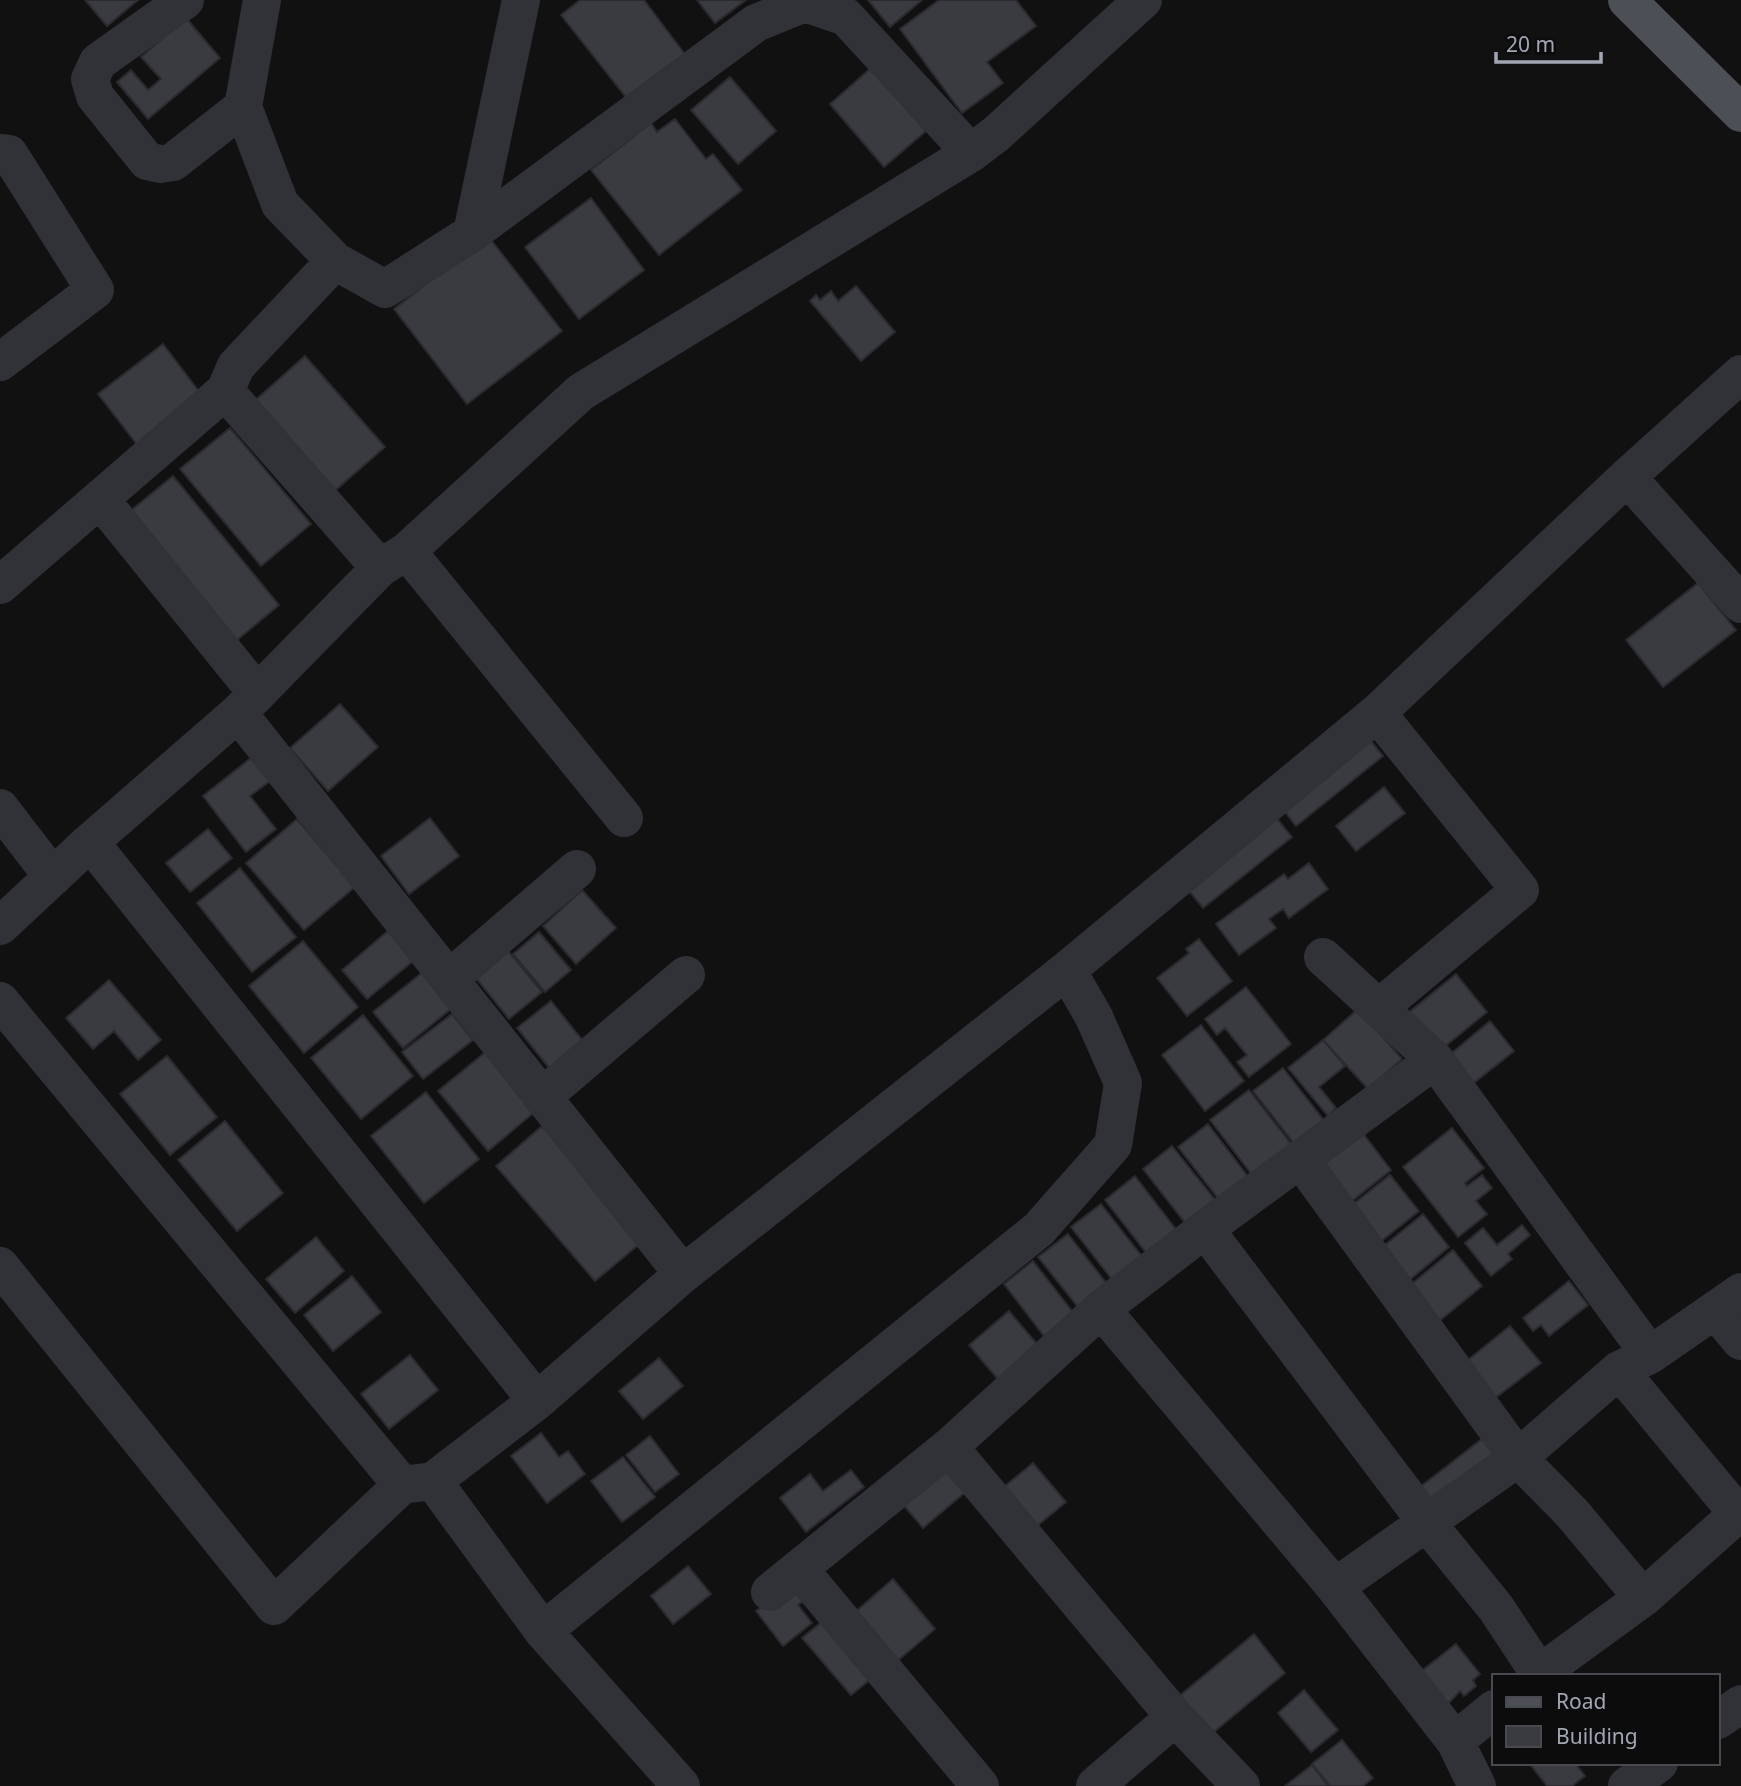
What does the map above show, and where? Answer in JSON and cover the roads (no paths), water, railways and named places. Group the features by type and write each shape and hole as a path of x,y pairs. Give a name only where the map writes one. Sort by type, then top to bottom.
{"main road":[{"path":"1627,0 1741,113"}],"street":[{"path":"185,0 98,62 90,79 95,96 147,161 160,164 173,162 243,107"},
{"path":"262,0 243,107 280,204 335,261 385,289 472,233 756,23 805,3 846,17 971,153"},
{"path":"472,233 521,0"},
{"path":"0,926 90,842 248,703 394,560 582,392 971,153 996,134 1143,0"},
{"path":"0,153 9,154 95,290 0,362"},
{"path":"0,585 225,391 236,366 335,261"},
{"path":"0,1266 274,1606 417,1483 537,1401 683,1274 1067,970 1377,713 1627,477 1741,374"},
{"path":"225,391 394,560 624,818"},
{"path":"1627,477 1741,604"},
{"path":"100,499 449,979 683,1274"},
{"path":"1377,713 1520,890 1380,1007"},
{"path":"0,808 53,877"},
{"path":"90,842 537,1401"},
{"path":"449,979 577,869"},
{"path":"1323,957 1435,1060 1635,1362 1740,1512 1643,1598 1538,1674"},
{"path":"542,1631 1039,1229 1113,1145 1123,1083 1094,1017 1067,970"},
{"path":"542,1097 687,975"},
{"path":"0,1001 542,1631 681,1786"},
{"path":"980,1786 784,1580 949,1447 1101,1309 1435,1060"},
{"path":"1301,1160 1518,1458 1572,1513 1643,1598"},
{"path":"1205,1229 1427,1523 1496,1608 1536,1674"},
{"path":"1335,1587 1518,1458 1635,1362 1728,1301 1741,1341"},
{"path":"1101,1309 1335,1587 1455,1741 1476,1786"},
{"path":"949,1447 1175,1717 1241,1786"},
{"path":"1720,1719 1741,1704"},
{"path":"1455,1741 1492,1711"},
{"path":"1095,1786 1175,1717"},
{"path":"1627,1786 1656,1765"}]}
